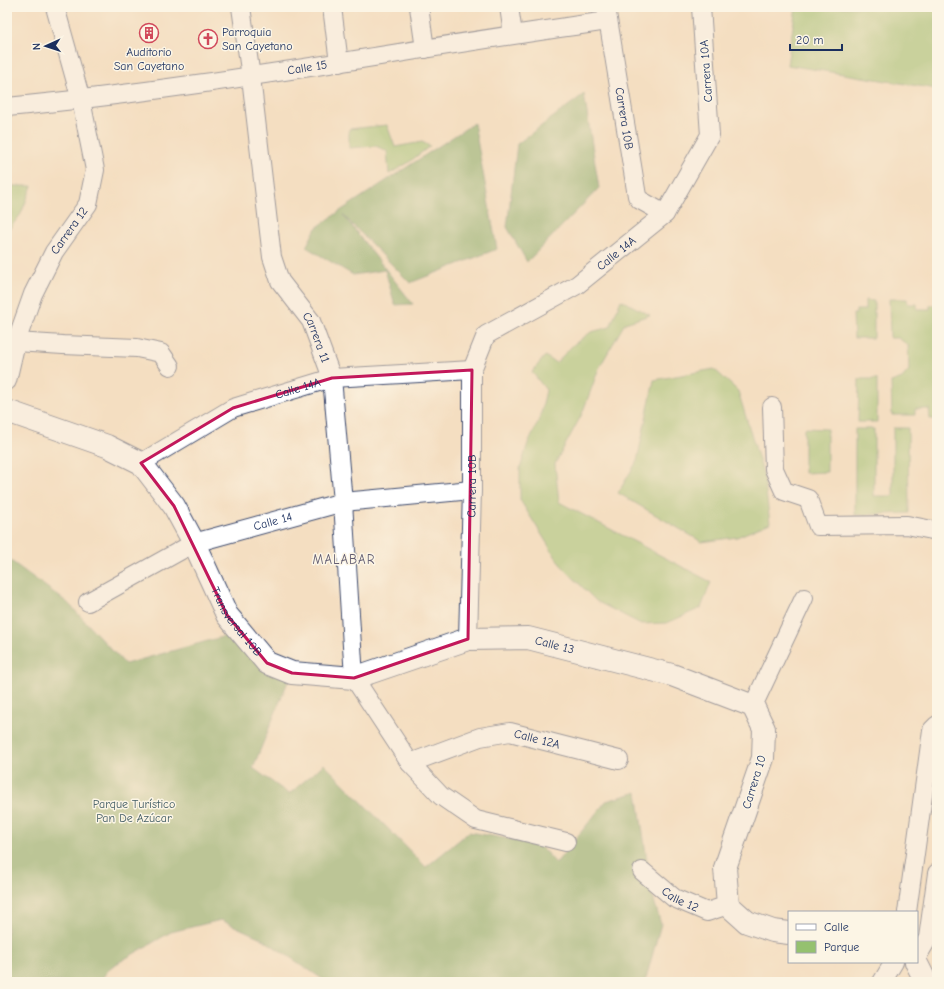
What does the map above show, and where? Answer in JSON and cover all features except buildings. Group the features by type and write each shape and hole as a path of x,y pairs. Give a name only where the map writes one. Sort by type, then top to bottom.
{"street":[{"name":"Carrera 12","path":"7,381 16,342 33,294 54,252 88,204 95,170 81,100 55,7"},
{"name":"Carrera 11","path":"241,7 251,77 272,257 280,281 311,321 332,378 343,502 354,678"},
{"path":"332,7 339,63"},
{"path":"419,7 424,49"},
{"path":"509,7 513,34"},
{"name":"Carrera 10A","path":"701,7 710,135"},
{"name":"Calle 15","path":"7,107 81,100 251,77 513,34 607,14"},
{"name":"Carrera 10B","path":"607,14 637,196 640,200 665,214"},
{"name":"Calle 14A","path":"486,335 577,285 665,214 710,135"},
{"name":"Carrera 10B","path":"468,639 472,490 472,370 486,335"},
{"path":"16,342 137,348 161,353 170,366"},
{"name":"Calle 14A","path":"141,463 233,408 332,378 472,370"},
{"path":"772,407 774,469 784,491 808,499 818,526 907,525 937,531"},
{"name":"Transversal 10B","path":"7,411 108,446 141,463 174,506 194,543 227,615 267,664 292,673 354,678"},
{"name":"Calle 14","path":"88,602 194,543 343,502 472,490"},
{"path":"753,706 804,598"},
{"name":"Calle 13","path":"354,678 468,639 528,638 672,676 753,706"},
{"path":"354,678 410,763 441,796 476,820 566,842"},
{"name":"Carrera 10","path":"728,905 725,868 763,758 764,729 753,706"},
{"path":"907,911 932,730 937,725"},
{"name":"Calle 12A","path":"410,763 480,737 510,732 619,760"},
{"name":"Calle 12","path":"642,871 674,898 707,912 728,905"},
{"path":"918,955 928,938 937,873"},
{"path":"728,905 747,922 773,931 788,933"},
{"path":"882,982 893,963"},
{"path":"915,963 918,982"},
{"path":"916,963 926,982"}],"highlighted area":[{"path":"472,370 468,639 354,678 292,673 267,663 227,615 174,506 141,463 233,408 332,378"}],"green space":[{"path":"796,7 937,7 937,89 787,65"},
{"path":"584,94 599,188 527,262 507,227 517,144"},
{"path":"474,123 497,249 410,283 343,215 413,304 395,305 385,270 353,275 306,247 316,228"},
{"path":"387,125 395,147 422,142 430,146 408,163 389,174 387,151 376,146 349,148 349,129"},
{"path":"7,186 32,186 21,214 7,232"},
{"path":"889,299 907,299 908,304 917,304 917,309 930,309 930,305 937,305 937,425 936,419 930,419 929,409 915,409 915,415 892,415 891,382 902,378 909,370 908,345 898,338 890,338"},
{"path":"621,300 650,315 625,323 599,368 582,414 555,464 559,502 711,582 701,608 667,623 641,624 596,601 560,564 520,500 520,469 528,443 540,418 546,390 532,372 545,356 556,363 573,345 591,332 610,327"},
{"path":"865,300 874,301 874,338 854,338 853,314 856,314 856,310 865,310"},
{"path":"714,369 738,391 764,476 770,523 737,537 702,542 618,493 637,461 654,380"},
{"path":"859,379 877,379 877,422 858,422"},
{"path":"804,428 827,429 827,472 804,473"},
{"path":"893,428 908,428 909,513 855,515 855,429 874,429 874,496 893,496"},
{"name":"Parque Turístico Pan De Azúcar","path":"7,558 68,603 125,664 236,633 289,679 253,768 289,794 324,764 426,867 469,832 538,844 556,863 606,801 637,792 652,894 661,924 645,982 327,982 261,938 221,920 171,932 111,967 99,982 7,982"}],"place":[{"name":"Auditorio San Cayetano","path":"149,33"},
{"name":"Parroquia San Cayetano","path":"208,39"}],"district":[{"name":"MALABAR","path":"344,559"}]}
